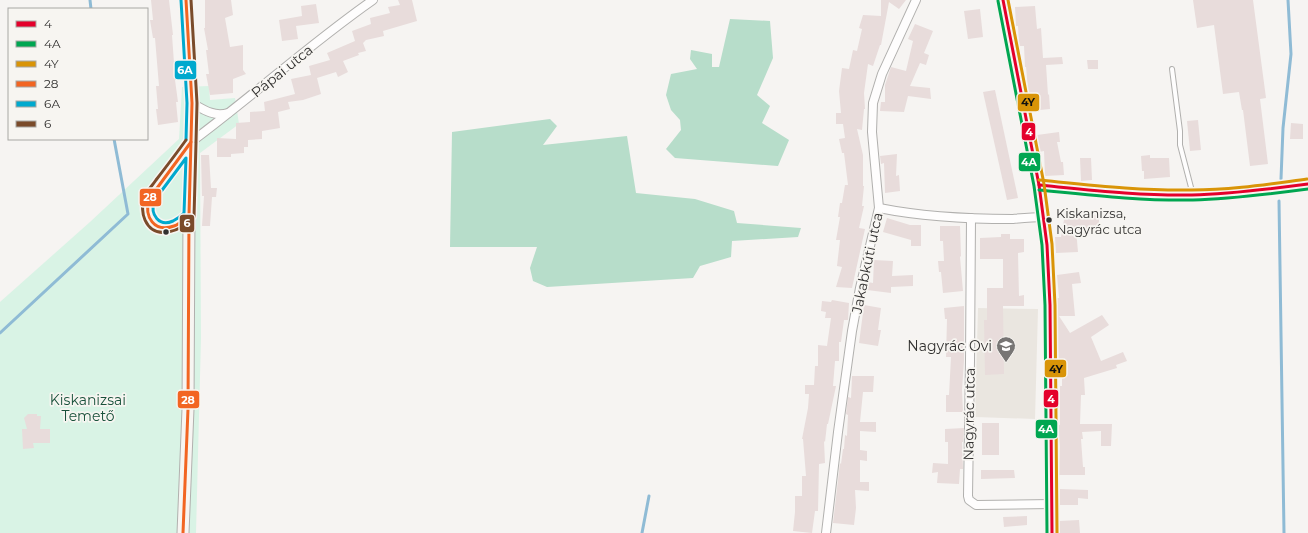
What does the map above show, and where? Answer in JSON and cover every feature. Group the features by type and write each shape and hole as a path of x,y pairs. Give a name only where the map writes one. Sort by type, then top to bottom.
{"main road":[{"path":"183,533 188,409 189,215 192,103 186,0"}],"street":[{"name":"Pápai utca","path":"191,142 373,0"},
{"name":"Jakabkúti utca","path":"826,533 852,331 860,288 879,208 872,132 873,103 882,74 916,0"},
{"path":"1003,0 1039,185 1047,245 1049,278 1052,533"},
{"path":"192,103 204,110 216,114 225,114 232,111"},
{"path":"1039,185 1142,194 1193,195 1235,193 1308,184"},
{"path":"879,208 910,214 971,218 1043,217"},
{"name":"Nagyrác utca","path":"971,218 969,500 976,505 1052,504"}],"lane":[{"path":"1172,69 1180,131 1180,145 1193,195"},
{"path":"189,215 178,224 165,228 159,228 151,222 147,211 149,199 191,142"}],"shaded area":[{"name":"Nagyrác Ovi","path":"978,308 1038,309 1035,419 975,417"}],"green space":[{"path":"730,19 770,21 773,58 757,95 770,106 762,123 789,140 778,166 675,158 666,149 681,130 680,120 671,110 666,95 671,74 697,69 690,59 691,50 712,54 712,67 719,67"},
{"name":"Kiskanizsai Temető","path":"209,86 210,100 235,98 239,124 200,153 201,338 196,533 0,533 0,302 90,222 179,139 182,87"},
{"path":"550,119 557,126 543,145 627,136 636,193 695,199 734,211 737,223 801,228 798,237 732,241 731,257 700,266 693,278 547,287 533,281 530,268 537,247 450,247 452,132"}],"building":[{"path":"151,0 169,0 173,35 174,63 176,62 177,80 175,80 178,102 176,102 178,122 158,125 156,86 159,86 155,38 153,38 150,20 153,20"},
{"path":"205,0 231,0 233,15 225,18 230,47 243,45 243,70 246,74 233,79 233,93 210,95 206,74 209,74 206,50 208,50 204,28"},
{"path":"398,0 412,0 417,21 383,31 384,36 366,40 363,43 366,51 358,53 359,55 343,61 348,72 338,77 336,72 317,78 321,94 303,100 288,102 290,109 278,112 280,128 262,131 262,139 248,140 248,147 244,147 244,153 231,154 231,157 217,157 217,138 236,139 236,123 250,122 250,112 265,111 264,102 295,94 291,79 311,75 309,66 330,60 327,53 355,41 352,31 371,24 370,18 390,13 388,7 400,5"},
{"path":"881,0 906,0 899,9 889,2 881,45 873,66 868,64 864,93 865,109 862,130 857,129 863,155 864,186 862,206 864,206 859,228 865,229 852,288 836,287 842,267 837,266 840,240 836,240 840,217 838,217 845,185 848,185 844,153 842,153 839,139 845,138 843,124 836,124 836,113 841,113 839,91 842,68 849,69 853,50 857,51 862,29 859,28 863,15 881,16"},
{"path":"1193,0 1253,0 1266,98 1260,99 1268,164 1250,166 1243,110 1239,92 1223,94 1214,25 1197,28"},
{"path":"316,4 319,23 296,26 298,39 282,41 279,20 302,16 301,6"},
{"path":"1035,6 1037,29 1041,28 1043,58 1062,57 1063,64 1046,65 1050,109 1030,111 1024,46 1019,46 1015,7"},
{"path":"980,9 983,37 968,39 964,11"},
{"path":"915,24 933,31 924,53 929,55 926,65 920,63 910,86 930,88 931,99 908,96 904,112 880,111 881,102 885,102 885,85 891,67 906,71 913,41 908,39"},
{"path":"1087,60 1098,60 1098,69 1088,69"},
{"path":"995,90 1018,198 1007,200 983,92"},
{"path":"1198,120 1201,150 1190,151 1187,121"},
{"path":"1291,123 1303,124 1303,139 1290,139"},
{"path":"1059,132 1060,142 1057,142 1061,162 1063,162 1064,175 1045,176 1044,151 1039,152 1037,135"},
{"path":"897,154 896,176 899,175 900,191 885,193 884,163 881,164 880,156"},
{"path":"201,155 209,155 211,188 217,188 216,197 212,197 210,226 202,226 204,196 202,196"},
{"path":"1150,155 1150,158 1169,158 1170,177 1144,179 1141,156"},
{"path":"1080,158 1091,158 1092,180 1081,181"},
{"path":"1065,214 1089,217 1090,215 1099,215 1099,230 1076,229 1078,252 1056,253 1055,237 1061,237"},
{"path":"887,218 910,225 921,225 921,246 911,246 911,240 883,232"},
{"path":"940,226 960,226 960,257 963,291 943,293 941,272 939,272 938,261 944,261 943,241 940,241"},
{"path":"1001,234 1010,234 1010,239 1024,239 1024,252 1018,253 1019,296 1024,295 1024,306 1003,306 1004,374 985,375 984,320 987,320 987,288 1003,288 1003,259 980,259 980,238 1001,237"},
{"path":"874,260 893,261 892,276 913,275 913,286 891,287 891,293 867,290 868,282 873,283"},
{"path":"1079,272 1081,283 1072,284 1075,316 1059,316 1070,333 1102,315 1109,325 1091,337 1101,361 1123,352 1127,361 1116,365 1117,368 1084,378 1085,395 1081,395 1080,424 1112,424 1111,446 1101,446 1101,431 1082,432 1083,439 1081,439 1085,475 1059,475 1060,446 1058,425 1060,425 1060,386 1062,386 1062,367 1059,368 1057,348 1055,298 1059,298 1057,275"},
{"path":"832,300 849,303 848,320 844,320 841,342 839,342 839,361 835,361 833,386 836,386 827,424 825,442 824,441 825,463 819,464 818,511 815,511 812,533 793,531 795,496 802,496 802,476 806,476 802,439 809,394 805,394 805,385 814,385 815,366 818,366 818,345 827,346 831,318 825,318 826,312 821,311 822,301 831,302"},
{"path":"864,305 881,308 878,330 881,330 878,346 859,343"},
{"path":"964,306 964,361 962,390 963,412 946,412 946,395 949,395 951,357 946,357 947,319 945,319 944,308"},
{"path":"852,376 874,376 873,392 863,392 860,422 876,422 876,432 860,431 860,450 867,451 867,461 860,460 860,482 869,482 869,491 855,490 856,508 854,525 833,523 840,463 841,464 844,449 845,435 847,436 848,415 846,414 848,397 851,398"},
{"path":"28,414 37,414 37,416 41,416 40,429 50,429 50,443 33,443 34,448 23,449 22,429 27,429 24,418"},
{"path":"982,423 999,423 999,455 982,455"},
{"path":"964,428 962,442 963,469 960,469 959,484 937,483 938,472 932,473 933,463 948,464 948,442 945,442 945,429"},
{"path":"981,470 1014,470 1015,478 981,479"},
{"path":"1060,489 1088,490 1088,499 1078,498 1078,505 1060,505"},
{"path":"1027,516 1027,525 1004,527 1003,517"},
{"path":"1079,520 1080,533 1059,533 1059,521"}],"waterway":[{"path":"90,0 91,8"},
{"path":"1281,179 1283,128 1291,54 1288,0"},
{"path":"0,333 128,214 114,140"},
{"path":"1279,201 1284,533"},
{"path":"642,533 649,496"}],"transit line":[{"name":"6A","path":"181,0 187,103 186,140"},
{"name":"28","path":"183,533 188,409 189,215 192,103 186,0"},
{"name":"6","path":"191,0 197,103 196,142"},
{"name":"4","path":"1003,0 1039,185 1047,245 1050,305 1052,533"},
{"name":"4Y","path":"1008,0 1044,184 1052,244 1055,305 1057,533"},
{"name":"4A","path":"998,1 1034,186 1042,245 1045,305 1047,533"},
{"name":"6","path":"186,140 149,189 144,198 144,217 149,227 155,231 168,232 175,230 189,222 194,217 196,143"},
{"name":"28","path":"189,215 176,225 167,228 161,227 152,222 149,217 148,206 149,199 191,142"},
{"name":"6A","path":"186,158 184,213 173,221 160,221 153,211 154,201 186,158"},
{"name":"4Y","path":"1039,180 1135,189 1207,190 1264,185 1307,179"},
{"name":"4","path":"1039,185 1135,194 1192,195 1308,184"},
{"name":"4A","path":"1039,190 1135,199 1193,200 1237,197 1308,189"}],"place":[{"name":"Kiskanizsa, Nagyrác utca","path":"1049,220"},
{"name":"Nagyrác Ovi","path":"1006,363"}]}
